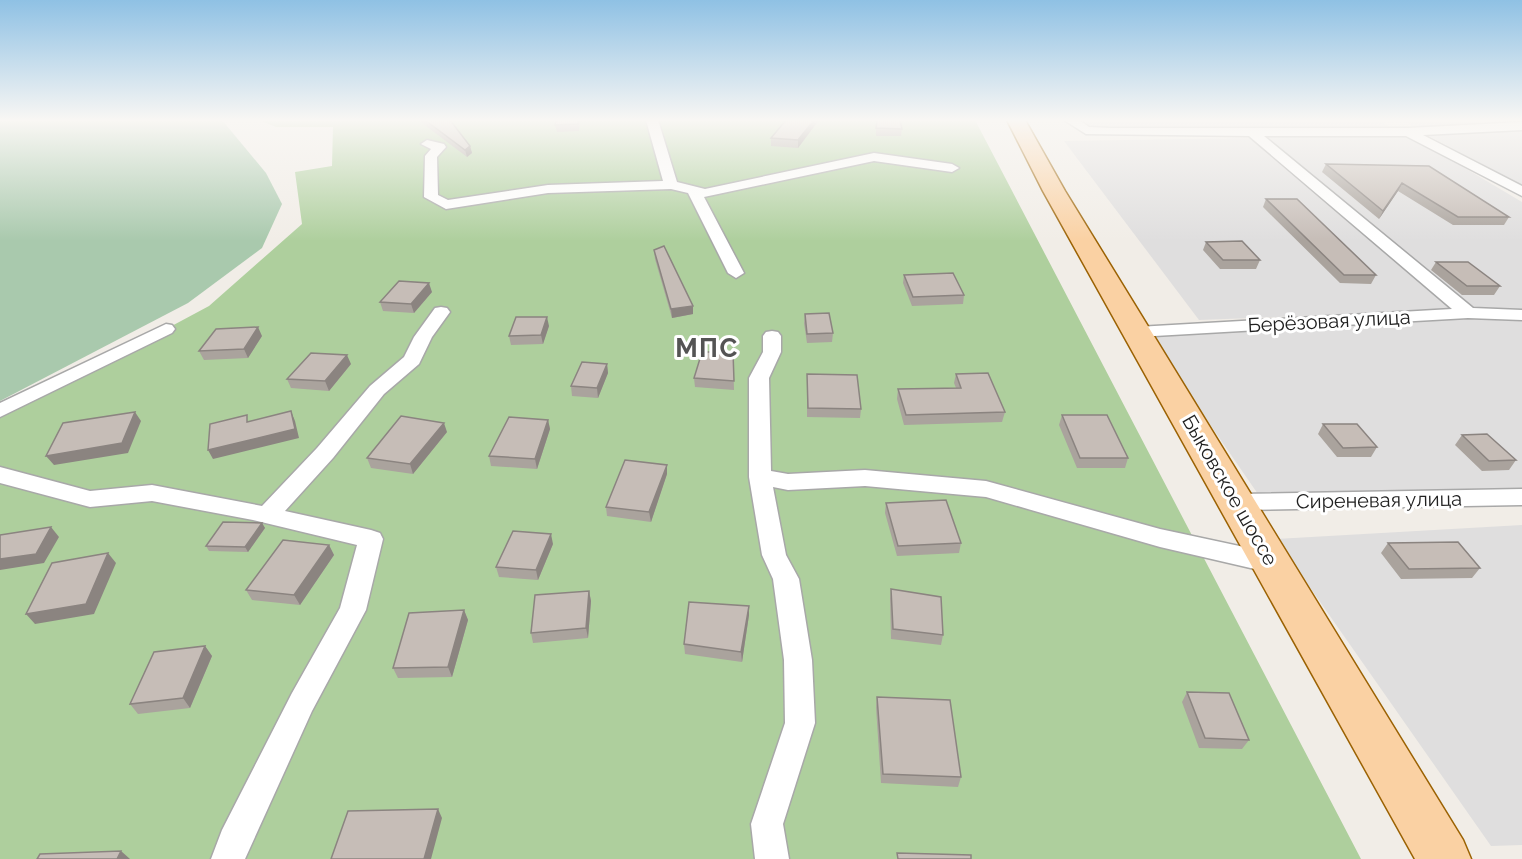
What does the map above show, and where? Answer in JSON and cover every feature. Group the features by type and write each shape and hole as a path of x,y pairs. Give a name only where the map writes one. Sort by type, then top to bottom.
{"main road":[{"name":"Быковское шоссе","path":"1037,160 1444,859"}],"street":[{"path":"431,160 431,197 446,205 548,189 671,185 705,193 860,160"},
{"path":"664,160 671,185"},
{"path":"896,160 952,168"},
{"path":"1285,160 1468,313"},
{"path":"1461,160 1522,192"},
{"path":"693,190 736,273"},
{"path":"267,515 325,453 377,390 412,360 423,337 441,312"},
{"name":"Берёзовая улица","path":"1137,332 1468,313 1522,315"},
{"path":"0,411 166,329"},
{"path":"772,336 772,352 759,378 760,477 774,555 786,579 799,670 800,723 767,824 772,859"},
{"path":"0,475 90,499 152,493 267,515 371,539 353,610 302,702 234,842 228,859"},
{"path":"760,477 788,482 865,478 986,489 1160,538 1272,563"},
{"name":"Сиреневая улица","path":"1237,502 1522,497"}],"shaded area":[{"path":"1078,160 1277,160 1458,310 1199,320"},
{"path":"1293,160 1451,160 1522,202 1522,310 1469,309"},
{"path":"1475,160 1522,160 1522,185"},
{"path":"1472,319 1522,321 1522,489 1260,497 1149,336 1322,325"},
{"path":"1522,525 1522,845 1491,846 1276,539"}],"green space":[{"path":"0,160 255,160 266,173 282,204 262,248 188,303 0,401"},
{"path":"332,160 996,160 1361,859 0,859 0,418 209,306 302,224 295,172 332,166"}],"building":[{"path":"1326,164 1429,166 1509,217 1458,217 1402,183 1383,211"},
{"path":"1266,199 1297,199 1376,275 1344,275"},
{"path":"1242,241 1260,260 1223,260 1206,242"},
{"path":"664,246 693,306 671,309 654,250"},
{"path":"1436,262 1468,262 1500,286 1467,286"},
{"path":"953,273 964,295 913,297 904,275"},
{"path":"399,281 429,283 411,304 380,302"},
{"path":"829,313 833,333 807,334 805,314"},
{"path":"516,317 547,317 541,335 509,336"},
{"path":"258,327 244,349 199,351 216,329"},
{"path":"702,352 733,352 734,381 694,378"},
{"path":"311,353 347,355 325,381 287,379"},
{"path":"582,362 607,364 597,388 571,386"},
{"path":"988,373 1005,412 906,415 898,389 961,388 956,374"},
{"path":"807,374 857,375 861,409 808,408"},
{"path":"291,411 295,429 208,450 210,424 247,415 247,422"},
{"path":"135,412 122,443 46,456 63,423"},
{"path":"1062,415 1107,415 1128,458 1080,458"},
{"path":"401,416 444,423 410,464 367,458"},
{"path":"509,417 548,420 535,459 489,456"},
{"path":"1323,424 1357,424 1377,447 1343,448"},
{"path":"1487,434 1516,460 1489,461 1462,435"},
{"path":"625,460 667,465 649,512 606,507"},
{"path":"946,500 961,543 898,546 886,503"},
{"path":"223,522 262,523 245,547 206,546"},
{"path":"51,527 36,554 0,559 0,535"},
{"path":"513,531 551,534 536,570 496,567"},
{"path":"283,540 329,545 294,595 246,590"},
{"path":"1458,542 1480,568 1409,569 1388,543"},
{"path":"108,553 86,604 26,614 52,563"},
{"path":"891,589 941,597 943,635 893,629"},
{"path":"589,591 586,628 531,633 535,595"},
{"path":"689,602 749,606 741,652 684,644"},
{"path":"464,610 448,667 393,668 409,613"},
{"path":"205,646 183,698 130,704 154,652"},
{"path":"1187,692 1229,693 1249,740 1205,738"},
{"path":"877,697 950,700 961,777 883,774"},
{"path":"438,809 424,859 331,859 348,811"},
{"path":"121,851 117,859 37,859 40,854"},
{"path":"897,853 971,855 971,859 898,859"}],"district":[{"name":"МПС","path":"707,348"}]}
